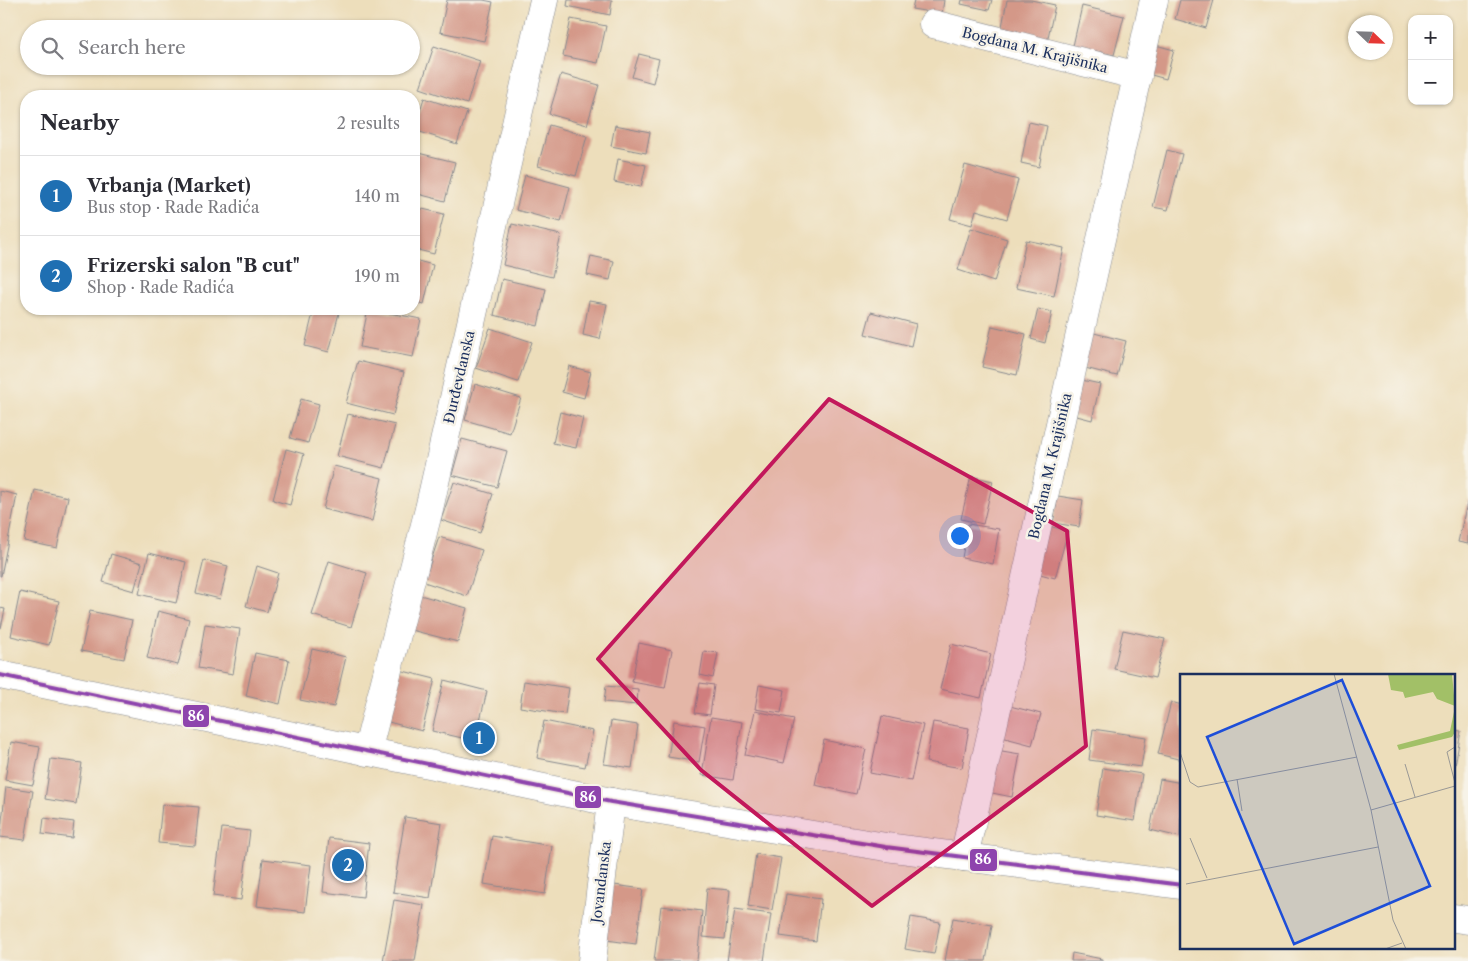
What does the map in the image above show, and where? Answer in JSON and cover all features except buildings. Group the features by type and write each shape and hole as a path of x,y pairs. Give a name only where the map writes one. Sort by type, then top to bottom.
{"street":[{"name":"Đurđevdanska","path":"367,752 430,509 544,0"},
{"name":"Bogdana M. Krajišnika","path":"964,857 1154,0"},
{"name":"Bogdana M. Krajišnika","path":"933,24 1138,76"},
{"path":"0,675 182,711 367,752 611,802 856,842 1180,885"},
{"name":"Jovandanska","path":"592,961 611,802"}],"highlighted area":[{"path":"829,399 1067,531 1086,746 872,906 701,770 598,659"}],"transit line":[{"name":"86","path":"0,675 611,802 886,847 1180,885"}],"place":[{"name":"Vrbanja (Market)","path":"479,738"},
{"name":"Frizerski salon \"B cut\"","path":"348,865"}]}
